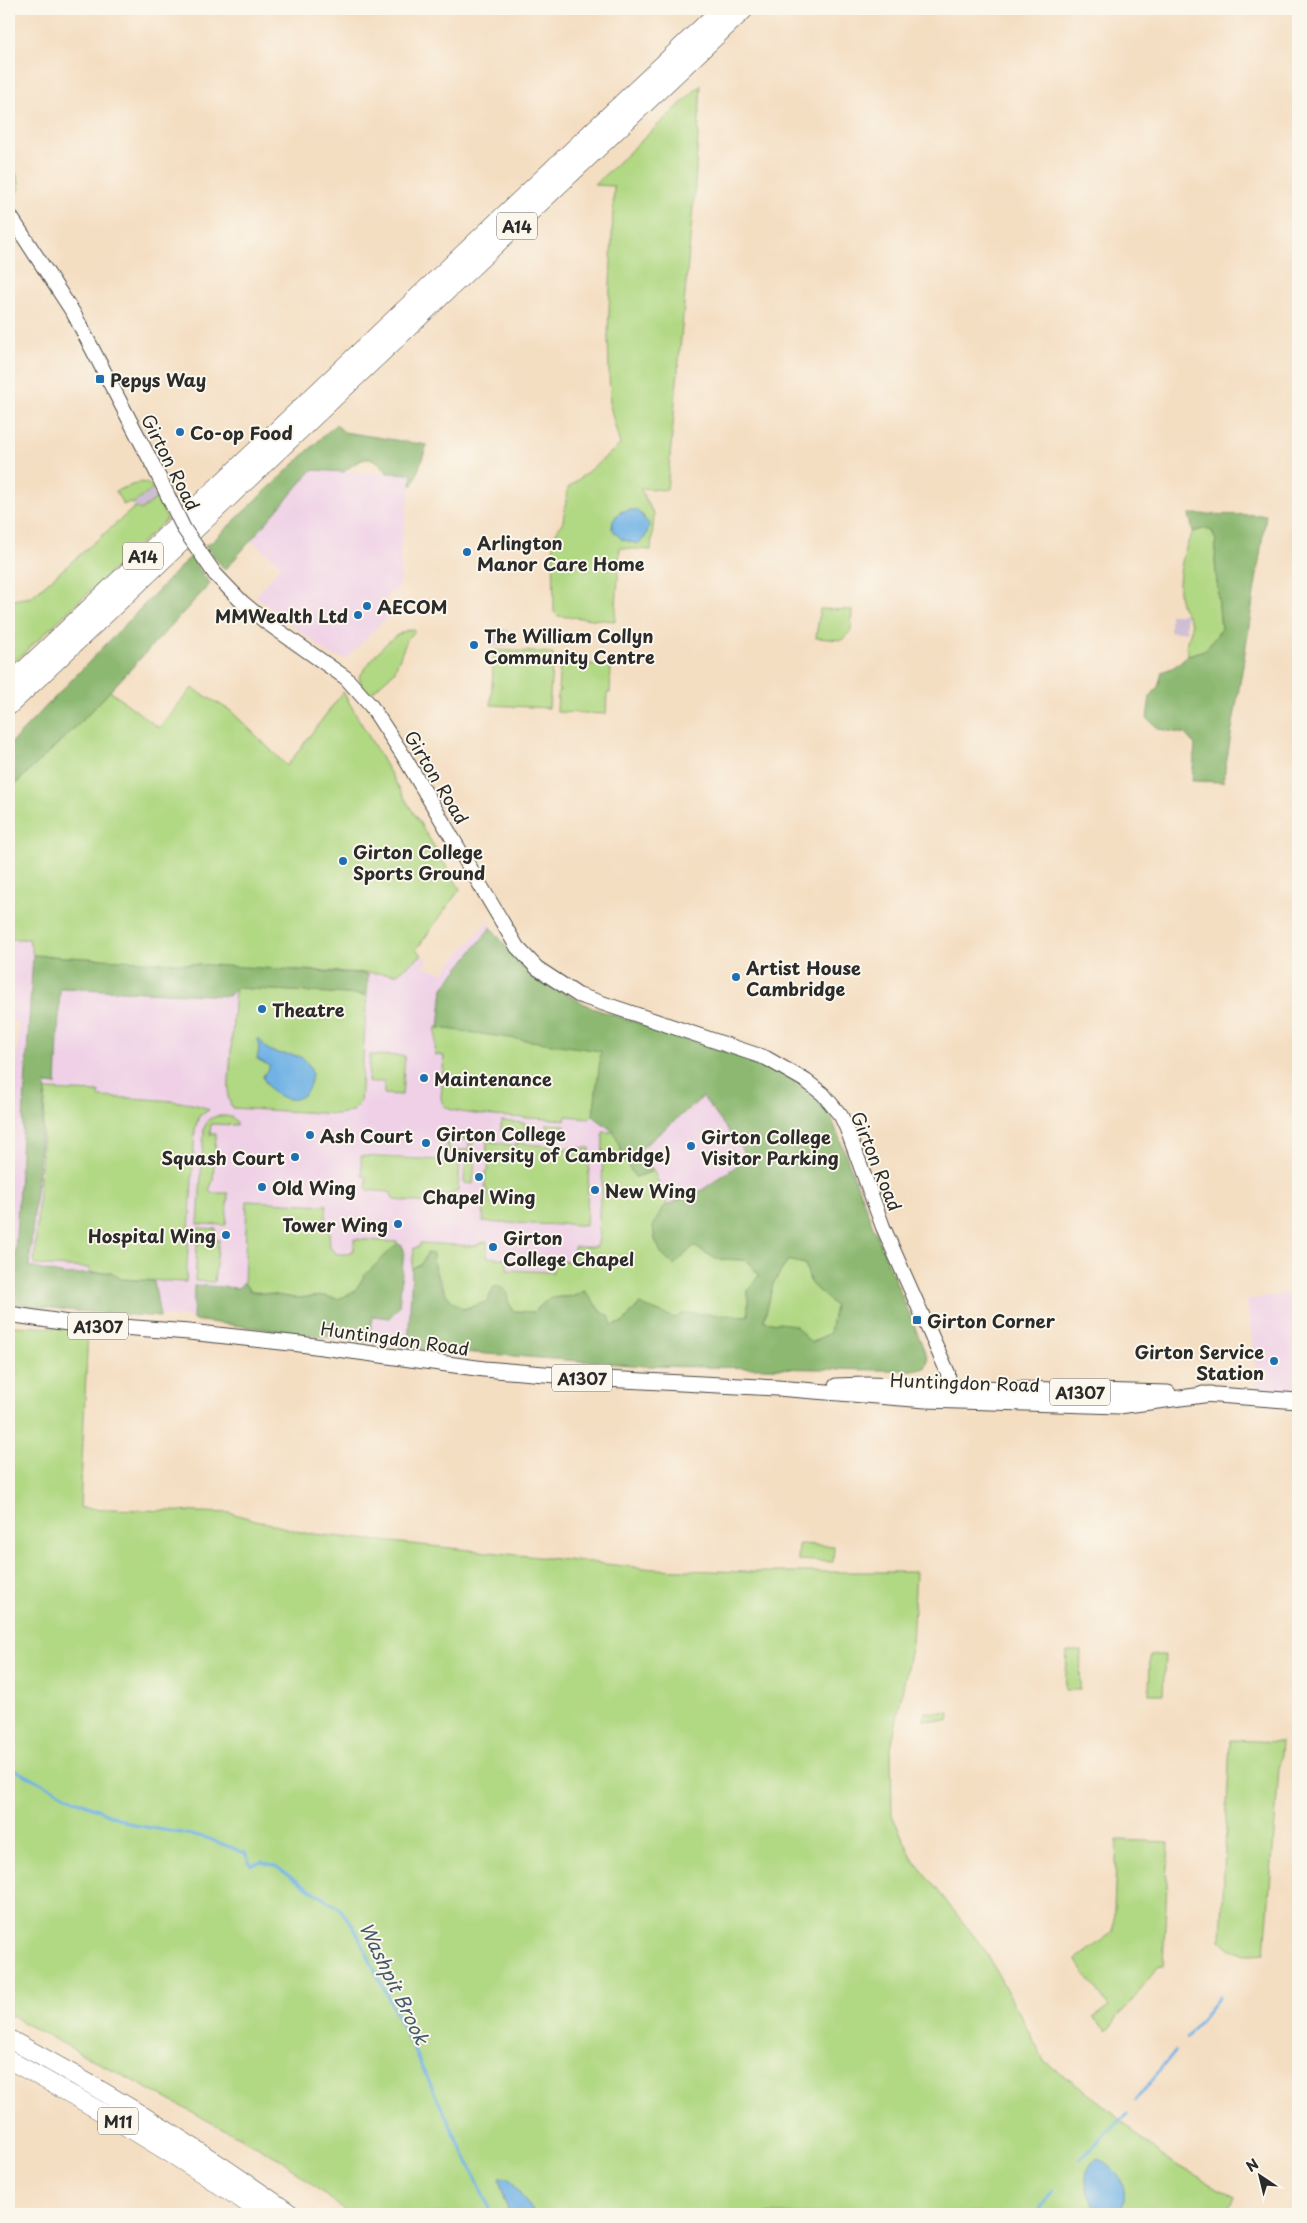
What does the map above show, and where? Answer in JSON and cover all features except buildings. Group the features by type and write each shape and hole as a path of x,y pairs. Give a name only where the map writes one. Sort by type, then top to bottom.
{"highway":[{"name":"A14","path":"9,684 721,9"},
{"name":"A14","path":"9,706 745,9"},
{"name":"M11","path":"9,2039 70,2071 203,2153 291,2214"},
{"name":"M11","path":"9,2060 181,2158 263,2214"}],"main road":[{"name":"Huntingdon Road","path":"9,1314 68,1323 300,1344 484,1369 605,1380 777,1388 866,1384 949,1394 1119,1406 1211,1394 1298,1402"}],"street":[{"name":"Girton Road","path":"9,214 74,314 184,529 215,574 243,603 266,622 346,678 371,706 403,755 517,947 537,968 578,995 766,1058 806,1081 823,1094 840,1116 847,1129 897,1259 948,1373 949,1394"}],"shaded area":[{"path":"312,470 413,474 400,551 401,578 398,591 391,592 383,602 390,609 386,618 346,659 329,654 256,596 281,565 250,539"},
{"path":"153,489 157,498 140,510 132,504"},
{"path":"1170,614 1186,614 1186,632 1170,632"},
{"path":"493,628 508,630 506,647 491,646"},
{"name":"Girton College (University of Cambridge)","path":"488,921 518,963 542,981 592,1008 760,1063 818,1100 832,1119 854,1173 874,1229 928,1359 926,1367 919,1370 880,1370 645,1366 408,1348 193,1320 189,1317 76,1311 9,1303 9,1167 19,1023 9,1022 9,939 30,939 34,955 368,974 397,974 422,955 428,959 423,966 443,973"},
{"path":"1298,1292 1298,1392 1258,1388 1247,1300"}],"green space":[{"path":"701,85 695,185 667,490 640,488 654,515 651,550 620,548 615,621 558,616 554,612 553,538 563,521 568,488 620,445 610,406 608,335 614,186 594,185","holes":["622,511 643,515 645,520 612,524 616,516"]},
{"path":"9,159 18,178 20,189 14,194 9,191"},
{"path":"336,424 344,432 427,445 413,485 411,485 412,474 387,473 382,466 372,459 361,460 344,472 312,470 225,570 205,545 212,542"},
{"path":"141,482 147,483 153,489 132,504 129,502 124,505 115,491"},
{"path":"157,498 167,519 9,667 9,604 13,600 31,597 135,507 141,510"},
{"path":"1189,514 1266,515 1223,782 1192,781 1195,745 1185,734 1159,729 1147,718 1150,697 1158,687 1162,672 1174,667 1188,655 1205,650 1221,630 1215,561 1216,541 1212,531 1206,528 1193,532"},
{"path":"1206,528 1212,531 1216,540 1215,561 1221,630 1205,650 1188,655 1187,642 1191,625 1179,596 1181,567 1189,539 1193,532"},
{"path":"190,557 210,584 81,722 9,790 9,745"},
{"path":"820,609 852,610 851,631 842,640 816,638"},
{"path":"412,629 415,631 407,640 394,672 370,694 363,689 359,677 375,655 396,636"},
{"path":"494,650 553,653 549,708 491,705"},
{"path":"560,663 611,665 610,693 607,693 606,714 557,712 558,691 561,690 558,689"},
{"path":"192,688 231,711 287,766 343,692 460,889 416,950 422,955 397,974 252,968 33,955 29,939 9,939 9,790 81,722 110,691 159,728"},
{"path":"491,927 518,963 542,981 592,1008 760,1063 793,1080 818,1100 832,1119 874,1229 928,1359 926,1367 919,1370 880,1370 645,1366 408,1348 412,1268 421,1264 427,1253 433,1254 437,1278 445,1293 456,1305 463,1309 487,1302 494,1287 500,1286 507,1292 508,1301 513,1311 534,1312 549,1298 574,1296 585,1291 602,1313 609,1315 612,1325 623,1323 639,1304 675,1318 684,1313 748,1316 748,1291 759,1275 746,1260 716,1259 694,1246 674,1265 662,1255 655,1240 653,1227 661,1210 667,1205 702,1190 748,1158 703,1097 638,1151 654,1171 635,1177 625,1161 614,1132 593,1116 601,1051 439,1028 443,988","holes":["788,1260 805,1264 811,1284 835,1306 830,1333 811,1343 795,1325 764,1321 773,1284"]},
{"path":"33,955 368,974 367,995 236,988 229,996 60,988 56,1085 46,1084 29,1267 65,1275 111,1272 121,1279 154,1281 160,1317 76,1311 12,1303"},
{"path":"235,988 367,995 360,1103 352,1111 338,1114 232,1108 228,1097"},
{"path":"436,1027 602,1051 593,1116 591,1118 566,1116 565,1120 522,1118 470,1113 447,1108 441,1098 444,1056 435,1055"},
{"path":"370,1055 405,1056 402,1095 384,1094 384,1082 368,1082"},
{"path":"46,1090 99,1092 99,1097 174,1101 201,1106 209,1110 199,1116 195,1129 186,1282 121,1279 111,1272 91,1273 89,1268 34,1265"},
{"path":"217,1116 232,1118 237,1125 211,1124 210,1134 216,1134 213,1180 209,1191 211,1193 228,1193 226,1225 198,1224 204,1128 209,1119"},
{"path":"501,1121 525,1123 525,1133 501,1131"},
{"path":"547,1124 565,1125 565,1135 547,1134"},
{"path":"603,1132 614,1132 625,1161 635,1177 654,1171 667,1205 661,1210 694,1246 716,1259 746,1260 759,1275 748,1291 748,1316 675,1319 639,1304 623,1323 612,1325 584,1291 574,1296 549,1298 534,1312 513,1311 500,1286 494,1287 487,1302 463,1309 447,1295 433,1267 421,1264 412,1268 414,1248 419,1247 420,1243 474,1246 487,1241 487,1257 507,1259 507,1270 553,1272 554,1261 574,1262 574,1247 597,1247 600,1232 598,1232 600,1197 602,1196"},
{"path":"447,1136 473,1138 472,1153 446,1152","holes":["450,1139 469,1140 469,1150 449,1150"]},
{"path":"487,1141 516,1146 516,1143 551,1146 551,1148 590,1148 586,1226 560,1223 560,1225 483,1222 484,1199 487,1199 487,1189 485,1188 486,1171 488,1171 489,1161 486,1160"},
{"path":"361,1156 460,1161 458,1191 436,1197 429,1203 394,1200 390,1192 366,1190 367,1177 362,1176"},
{"path":"465,1161 475,1162 473,1184 464,1183"},
{"path":"247,1201 327,1205 325,1226 329,1231 330,1248 337,1254 346,1254 354,1250 354,1239 398,1242 392,1251 365,1275 354,1292 338,1299 324,1296 295,1298 250,1291 244,1283"},
{"path":"198,1228 216,1229 215,1240 219,1240 214,1282 195,1281"},
{"path":"397,1244 401,1245 404,1250 399,1307 389,1318 373,1316 368,1342 193,1320 194,1285 238,1288 244,1283 250,1291 295,1298 324,1296 338,1299 354,1292 365,1275"},
{"path":"788,1260 805,1264 811,1284 835,1306 830,1333 810,1343 764,1321 773,1284"},
{"path":"9,1326 88,1329 80,1508 230,1513 304,1533 654,1569 744,1572 916,1572 912,1643 891,1748 892,1815 912,1858 985,1950 1044,2061 1101,2103 1161,2156 1235,2197 1225,2214 348,2214 282,2160 9,2015"},
{"path":"799,1544 834,1546 833,1562 798,1560"},
{"path":"1067,1651 1081,1651 1080,1690 1065,1690"},
{"path":"1150,1655 1165,1655 1163,1694 1149,1694"},
{"path":"925,1712 950,1713 949,1721 924,1720"},
{"path":"1230,1740 1281,1742 1265,1953 1240,1953 1231,1949 1221,1940"},
{"path":"1117,1840 1169,1842 1163,1966 1159,1966 1107,2031 1093,2018 1109,2007 1075,1960 1113,1932"}],"water":[{"path":"629,510 637,510 649,524 646,536 637,544 621,539 612,529 616,516"},
{"path":"257,1039 260,1039 266,1048 273,1052 299,1056 309,1065 312,1074 310,1083 306,1092 301,1097 288,1099 281,1097 265,1082 263,1076 270,1066 257,1059 259,1048"},
{"path":"1098,2158 1114,2170 1121,2181 1124,2200 1117,2214 1098,2214 1088,2192 1086,2177 1088,2170"},
{"path":"499,2178 509,2178 535,2214 509,2214"}],"waterway":[{"name":"Washpit Brook","path":"9,1767 78,1801 134,1825 204,1837 245,1853 251,1865 263,1862 275,1866 340,1909 354,1927 484,2195 491,2214"},
{"path":"1186,2038 1219,1997"},
{"path":"1136,2100 1175,2051"},
{"path":"1080,2159 1127,2113"},
{"path":"1037,2214 1053,2191"}],"place":[{"name":"Pepys Way","path":"100,379"},
{"name":"Co-op Food","path":"180,432"},
{"name":"Arlington Manor Care Home","path":"467,552"},
{"name":"AECOM","path":"367,606"},
{"name":"MMWealth Ltd","path":"358,615"},
{"name":"The William Collyn Community Centre","path":"474,645"},
{"name":"Girton College Sports Ground","path":"343,861"},
{"name":"Artist House Cambridge","path":"736,977"},
{"name":"Theatre","path":"262,1009"},
{"name":"Maintenance","path":"424,1078"},
{"name":"Ash Court","path":"310,1135"},
{"name":"Girton College (University of Cambridge)","path":"426,1143"},
{"name":"Girton College Visitor Parking","path":"691,1146"},
{"name":"Squash Court","path":"295,1157"},
{"name":"Chapel Wing","path":"479,1177"},
{"name":"Old Wing","path":"262,1187"},
{"name":"New Wing","path":"595,1190"},
{"name":"Tower Wing","path":"398,1224"},
{"name":"Hospital Wing","path":"226,1235"},
{"name":"Girton College Chapel","path":"493,1247"},
{"name":"Girton Corner","path":"917,1320"},
{"name":"Girton Service Station","path":"1274,1361"}]}
